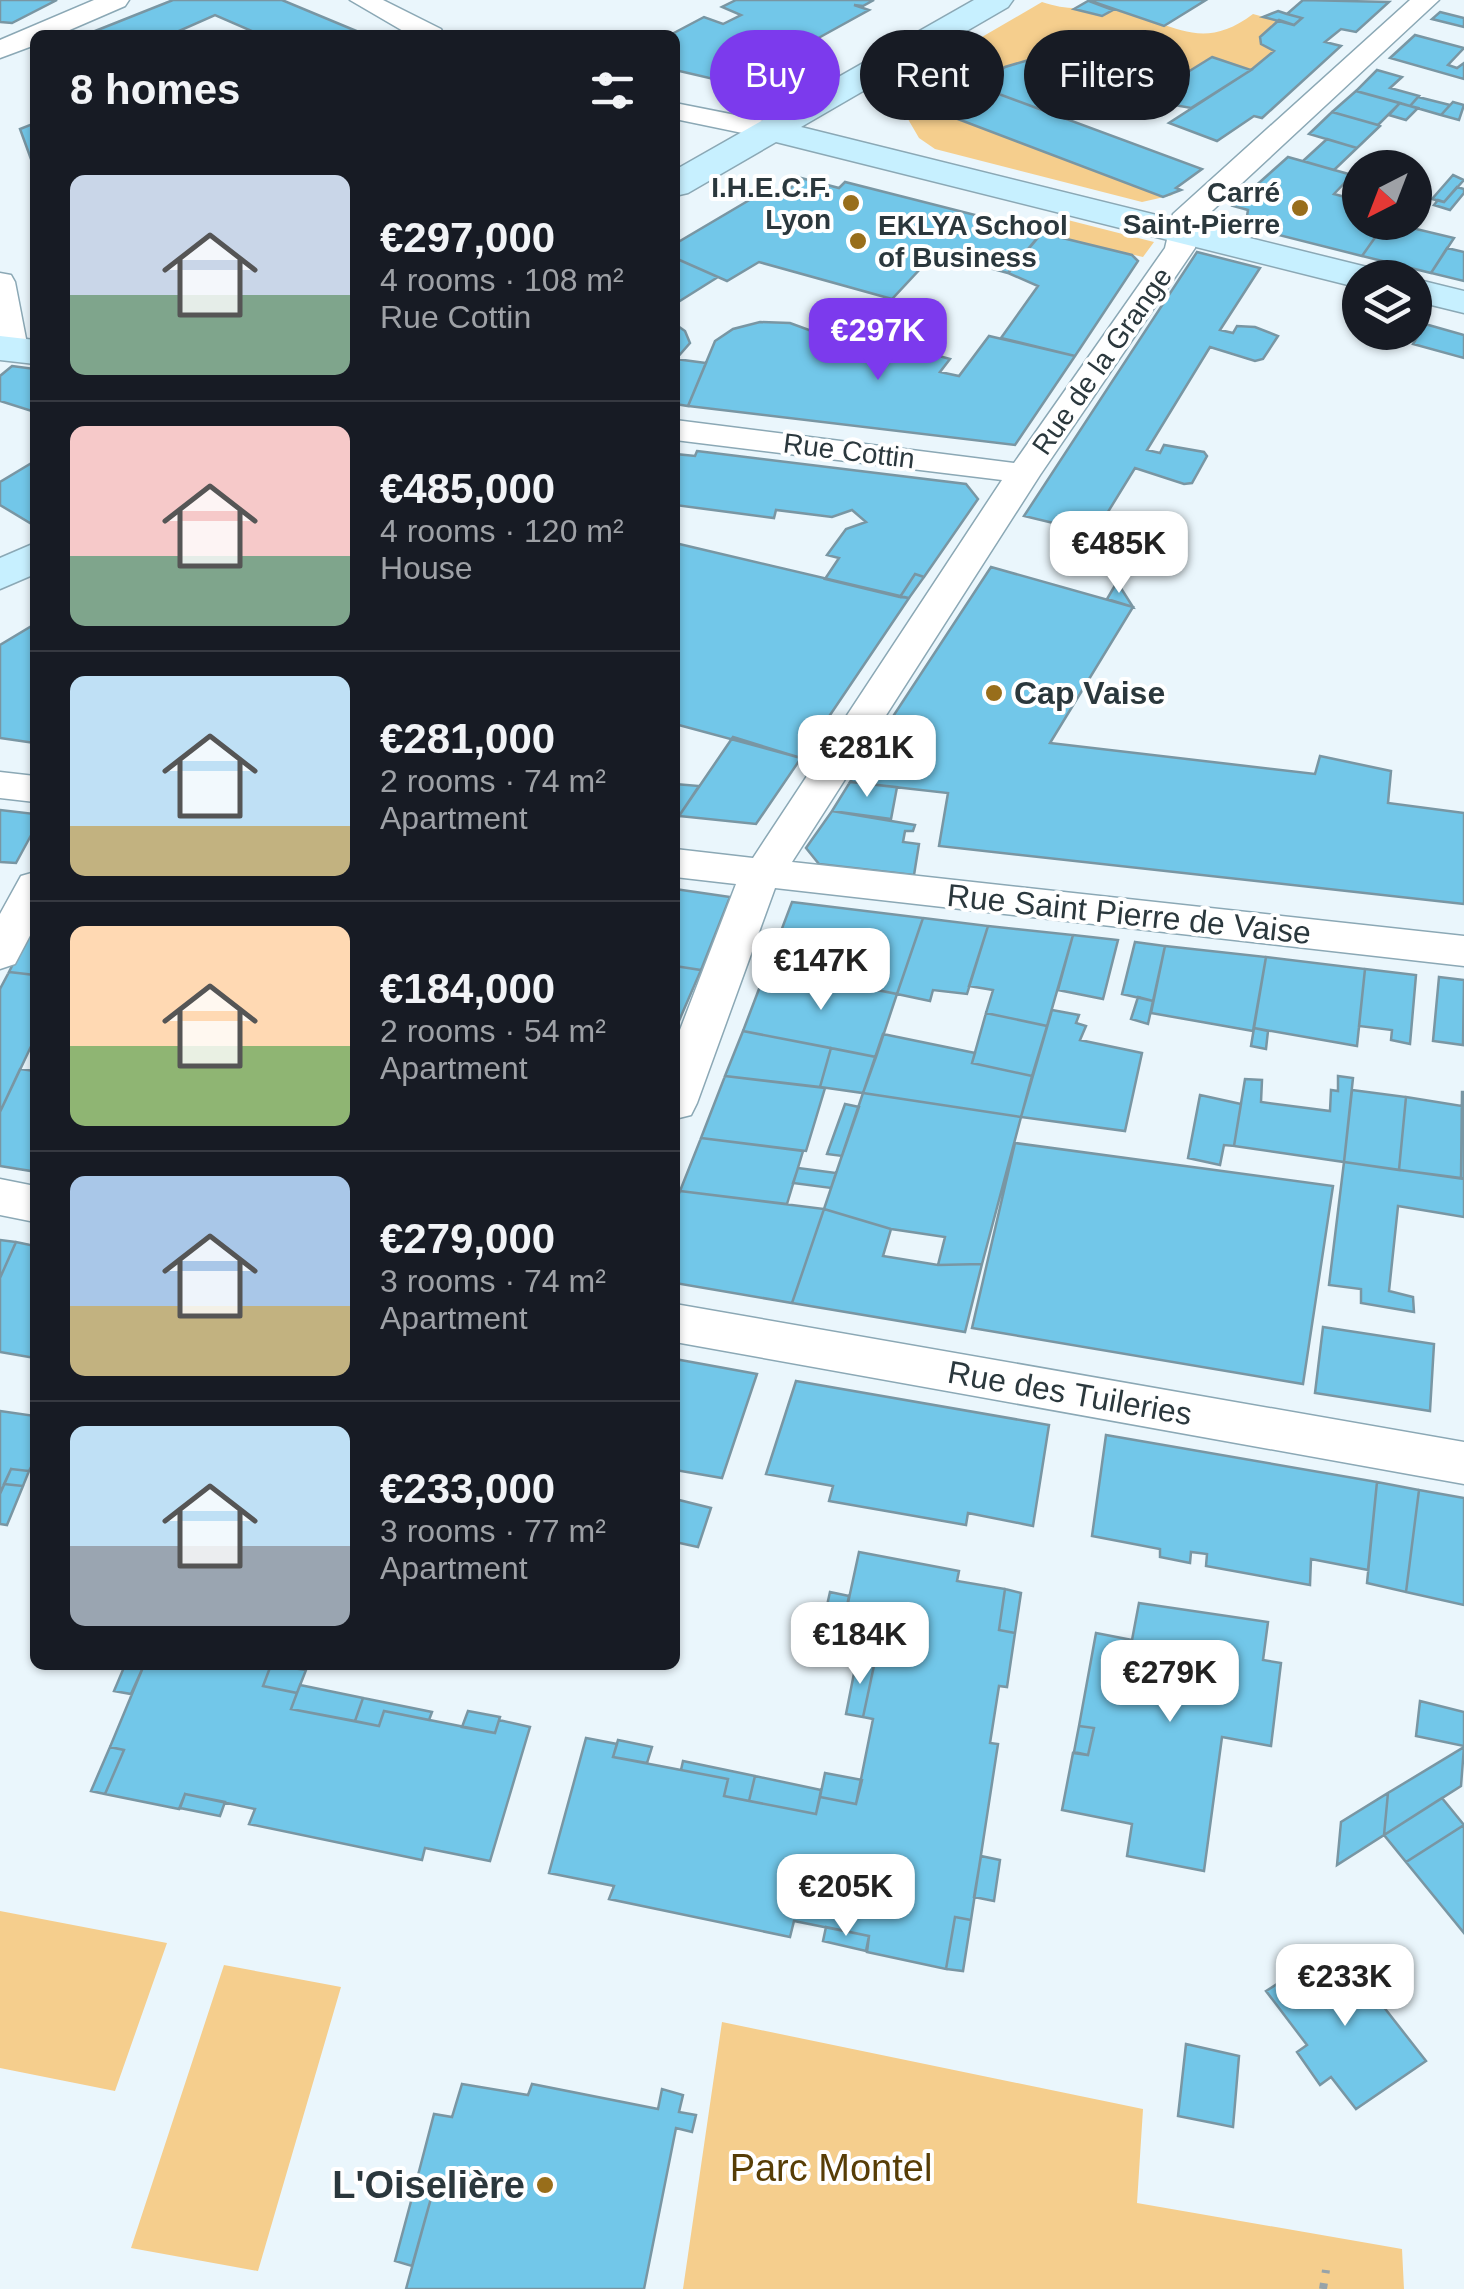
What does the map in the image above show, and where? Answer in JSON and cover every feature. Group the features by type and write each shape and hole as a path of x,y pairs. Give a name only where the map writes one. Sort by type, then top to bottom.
{"street":[{"path":"46,30 116,0"},
{"path":"364,0 421,30"},
{"path":"680,182 998,0"},
{"name":"Rue de la Grange","path":"680,1089 751,893 1023,475 1180,248 1184,220 1426,0"},
{"path":"0,50 30,37"},
{"path":"680,112 771,130 1342,272"},
{"path":"0,282 16,350"},
{"path":"1432,294 1464,302"},
{"name":"Rue Cottin","path":"680,431 1023,475"},
{"path":"0,576 30,559"},
{"path":"0,785 30,788"},
{"name":"Rue Saint Pierre de Vaise","path":"680,864 1464,952"},
{"path":"0,954 30,896"},
{"path":"0,1197 30,1203"},
{"name":"Rue des Tuileries","path":"680,1323 1464,1463"}],"path":[{"path":"1323,2289 1326,2270"}],"green space":[{"path":"1042,2 1131,14 1182,30 1024,30 1024,62 1004,68 1004,30 994,30"},
{"path":"1253,14 1278,21 1259,39 1274,51 1251,70 1212,57 1190,71 1190,32 1215,32"},
{"path":"908,120 964,120 1173,195 1142,202 935,149 919,138"},
{"path":"1056,217 1154,242 1143,257 1042,233"},
{"path":"0,1911 167,1943 115,2091 0,2068"},
{"path":"224,1965 341,1987 258,2271 131,2248"},
{"name":"Parc Montel","path":"722,2022 1143,2109 1137,2203 1402,2249 1404,2289 683,2289"}],"building":[{"path":"0,0 57,0 12,23 0,22"},
{"path":"173,0 282,0 354,30 250,30 215,15 181,30 98,30"},
{"path":"736,0 874,0 863,6 854,5 869,10 833,30 710,30 710,78 680,71 679,30 704,17 723,24 741,15 722,7"},
{"path":"1088,0 1206,0 1164,26"},
{"path":"1303,0 1389,2 1356,32 1341,29 1325,42 1341,46 1262,118 1254,116 1217,141 1169,123 1190,120 1190,109 1274,51 1261,44 1260,37 1279,20 1294,25 1302,18 1287,14"},
{"path":"1088,1 1113,10 1102,16 1074,9"},
{"path":"1278,11 1302,18 1294,25 1263,17"},
{"path":"1440,12 1464,18 1464,27 1432,19"},
{"path":"1415,35 1464,48 1448,65 1457,68 1464,63 1464,79 1390,58"},
{"path":"1212,57 1251,70 1191,108 1190,71"},
{"path":"1024,61 1024,103 1004,96 1005,67"},
{"path":"1377,70 1402,77 1390,88 1419,96 1410,106 1356,91"},
{"path":"1356,91 1400,103 1378,125 1332,112"},
{"path":"1004,95 1024,103 1024,120 1070,120 1202,169 1176,188 1181,190 1163,197 960,120 1004,120"},
{"path":"1418,97 1450,105 1441,115 1410,106"},
{"path":"1453,102 1464,105 1459,120 1441,115"},
{"path":"1400,103 1418,108 1406,120 1389,115"},
{"path":"1332,112 1380,126 1357,148 1309,134"},
{"path":"30,125 30,156 20,129"},
{"path":"1327,139 1357,148 1342,150 1342,162 1334,170 1303,161"},
{"name":"Carré Saint-Pierre","path":"1288,157 1342,172 1342,186 1334,194 1342,196 1342,240 1373,240 1362,256 1247,227 1253,220 1247,216 1248,210 1233,206"},
{"path":"1453,175 1464,180 1444,202 1432,199"},
{"name":"EKLYA School of Business","path":"801,178 839,188 845,182 991,219 988,224 1038,237 1008,273 935,253 892,299 759,262 727,281 680,260 680,241 768,189 782,196"},
{"path":"1457,187 1464,189 1464,193 1450,210 1434,205 1438,200 1444,202"},
{"path":"1042,233 1132,255 1138,261 1075,356 1001,338 1038,286 1008,273"},
{"path":"1432,233 1454,238 1432,271 1432,260 1378,260 1362,256 1373,240 1432,240"},
{"path":"1447,248 1464,252 1464,281 1432,271"},
{"path":"1197,252 1260,268 1220,330 1233,333 1237,326 1255,327 1278,336 1263,359 1255,361 1210,347 1147,450 1160,453 1164,445 1204,452 1207,456 1192,483 1184,484 1135,468 1095,533 1024,516"},
{"path":"680,260 718,277 680,301"},
{"path":"760,322 790,323 828,337 878,346 881,340 950,359 940,372 959,376 989,336 1075,356 1015,445 688,406 715,341 733,329"},
{"path":"1432,326 1464,335 1464,358 1432,349"},
{"path":"680,328 685,331 690,343 680,354"},
{"path":"680,360 706,363 688,406 680,405"},
{"path":"12,366 30,368 30,410 0,401 0,376"},
{"path":"697,451 966,484 978,499 924,577 915,574 900,597 825,579 839,558 827,555 846,529 866,522 852,510 832,517 776,510 774,518 680,506 680,454 695,456"},
{"path":"30,464 30,523 0,505 0,482"},
{"path":"680,544 909,598 801,758 680,725"},
{"name":"Cap Vaise","path":"991,567 1133,607 1050,743 1315,774 1320,756 1391,771 1388,803 1464,813 1464,904 939,846 948,793 850,782"},
{"path":"915,574 924,577 909,598 900,597"},
{"path":"1117,582 1133,607 1107,599"},
{"path":"30,627 30,742 0,738 0,645"},
{"path":"733,737 801,758 756,824 680,815"},
{"path":"850,782 897,787 891,819 832,811"},
{"path":"680,784 699,786 680,814"},
{"path":"0,810 30,813 30,837 16,863 0,862"},
{"path":"832,811 915,825 913,831 905,831 903,842 919,844 914,875 819,864 806,848"},
{"path":"680,890 730,897 701,970 680,967"},
{"path":"792,902 923,918 897,994 767,968"},
{"path":"923,918 988,926 967,994 933,990 930,1001 897,994"},
{"path":"988,926 1073,935 1047,1026 986,1013 993,990 969,986"},
{"path":"30,930 30,974 9,972"},
{"path":"1073,935 1118,940 1103,999 1058,990"},
{"path":"1135,942 1165,946 1153,1001 1122,994"},
{"path":"1165,946 1266,957 1253,1031 1151,1013"},
{"path":"1266,957 1365,969 1357,1046 1254,1028"},
{"path":"680,967 701,970 680,1018"},
{"path":"767,968 897,994 876,1057 743,1031"},
{"path":"1365,969 1416,975 1410,1044 1391,1040 1392,1030 1359,1026"},
{"path":"9,972 30,974 30,1049 0,1112 0,989"},
{"path":"1439,977 1464,980 1463,1045 1433,1041"},
{"path":"1138,997 1153,1001 1148,1024 1131,1019"},
{"path":"1052,1010 1079,1015 1076,1023 1086,1026 1080,1040 1142,1053 1125,1131 1021,1117"},
{"path":"986,1013 1047,1026 1032,1076 972,1063"},
{"path":"1254,1028 1268,1031 1266,1049 1251,1046"},
{"path":"743,1031 831,1048 820,1087 725,1076"},
{"path":"883,1034 975,1053 972,1063 1032,1076 1021,1117 863,1093"},
{"path":"831,1048 876,1057 863,1093 820,1087"},
{"path":"20,1069 30,1070 30,1171 0,1166 0,1112"},
{"path":"725,1076 825,1088 806,1151 701,1138"},
{"path":"1338,1076 1353,1078 1344,1162 1234,1146 1245,1079 1262,1080 1261,1102 1330,1111 1331,1090 1338,1091"},
{"path":"1352,1090 1406,1097 1399,1170 1344,1162"},
{"path":"1464,1092 1464,1179 1461,1178"},
{"path":"863,1093 1021,1117 982,1264 938,1265 945,1237 891,1229 824,1209"},
{"path":"1200,1095 1241,1104 1234,1146 1224,1145 1220,1165 1188,1158"},
{"path":"1406,1097 1462,1106 1461,1178 1399,1170"},
{"path":"845,1104 859,1107 842,1156 827,1154"},
{"path":"701,1138 803,1151 787,1204 680,1191"},
{"path":"1015,1143 1333,1186 1303,1384 972,1328"},
{"path":"1344,1162 1464,1179 1464,1217 1398,1206 1389,1291 1413,1297 1414,1312 1361,1303 1361,1289 1329,1285"},
{"path":"798,1168 836,1173 831,1188 793,1183"},
{"path":"680,1191 824,1209 792,1303 680,1284"},
{"path":"824,1209 891,1229 883,1256 938,1265 982,1264 965,1332 792,1303"},
{"path":"0,1240 16,1242 0,1278"},
{"path":"16,1242 30,1245 30,1357 0,1352 0,1278"},
{"path":"1323,1327 1434,1344 1430,1411 1315,1393"},
{"path":"680,1360 757,1374 722,1478 680,1471"},
{"path":"796,1381 1049,1425 1033,1526 968,1513 966,1525 829,1501 833,1486 766,1474"},
{"path":"0,1411 30,1415 30,1469 11,1469 0,1494"},
{"path":"1106,1435 1377,1482 1368,1570 1311,1559 1310,1585 1206,1566 1207,1554 1191,1552 1190,1563 1160,1557 1160,1549 1092,1536"},
{"path":"11,1469 29,1471 23,1486 4,1484"},
{"path":"1377,1482 1419,1490 1406,1592 1367,1583"},
{"path":"4,1484 23,1486 7,1525 0,1524"},
{"path":"1419,1490 1464,1498 1464,1605 1406,1592"},
{"path":"680,1500 711,1508 698,1547 680,1543"},
{"path":"859,1552 959,1571 957,1581 1005,1589 999,1630 1015,1633 1007,1687 999,1686 990,1743 998,1744 971,1920 955,1917 946,1969 867,1952 869,1936 794,1921 790,1937 609,1899 614,1886 549,1873 586,1738 617,1744 613,1757 728,1779 724,1796 816,1814 820,1797 856,1804 873,1719 863,1717 875,1661 837,1654"},
{"path":"1005,1589 1021,1593 1015,1633 999,1630"},
{"path":"830,1592 849,1596 837,1654 817,1650"},
{"path":"1139,1603 1268,1622 1263,1660 1281,1663 1271,1746 1222,1737 1204,1871 1127,1856 1132,1824 1062,1810 1073,1753 1088,1755 1094,1728 1079,1726 1096,1633 1132,1640"},
{"path":"857,1658 875,1661 863,1717 846,1714"},
{"path":"123,1670 142,1670 131,1694 114,1691"},
{"path":"142,1670 269,1670 263,1686 297,1693 291,1709 379,1726 384,1711 495,1733 499,1720 530,1727 490,1861 425,1848 422,1860 249,1824 255,1809 185,1794 179,1809 105,1794 124,1750 110,1747"},
{"path":"269,1670 306,1670 297,1693 263,1686"},
{"path":"300,1685 363,1698 355,1721 291,1709"},
{"path":"363,1698 432,1712 429,1720 384,1711 379,1726 355,1721"},
{"path":"1420,1701 1464,1712 1464,1746 1416,1736"},
{"path":"468,1711 500,1717 495,1733 462,1727"},
{"path":"1079,1726 1094,1728 1088,1755 1074,1752"},
{"path":"618,1740 652,1747 647,1763 613,1757"},
{"path":"110,1747 124,1750 105,1794 91,1791"},
{"path":"1464,1747 1461,1786 1384,1835 1388,1793"},
{"path":"683,1761 755,1776 749,1801 724,1796 728,1779 681,1770"},
{"path":"825,1773 862,1780 856,1804 820,1797"},
{"path":"755,1776 821,1790 816,1814 749,1801"},
{"path":"1388,1793 1384,1835 1337,1865 1341,1822"},
{"path":"185,1794 225,1802 220,1816 180,1808"},
{"path":"1442,1798 1464,1825 1406,1862 1384,1835"},
{"path":"1464,1825 1464,1933 1406,1862"},
{"path":"981,1856 1000,1860 994,1901 974,1897"},
{"path":"955,1917 971,1920 963,1971 946,1969"},
{"path":"826,1927 869,1936 866,1951 823,1941"},
{"path":"1336,1946 1426,2061 1356,2109 1331,2077 1320,2085 1297,2052 1307,2045 1266,1991"},
{"path":"1186,2044 1239,2056 1233,2127 1178,2116"},
{"name":"L'Oiselière","path":"462,2084 528,2095 532,2084 658,2109 662,2089 683,2095 679,2112 696,2115 692,2132 676,2128 644,2289 406,2289 433,2191 417,2179 434,2114 452,2117"},
{"path":"417,2179 433,2191 412,2266 395,2261"}],"place":[{"name":"I.H.E.C.F. Lyon","path":"851,203"},
{"name":"Carré Saint-Pierre","path":"1300,208"},
{"name":"EKLYA School of Business","path":"858,241"},
{"name":"Cap Vaise","path":"994,693"},
{"name":"L'Oiselière","path":"545,2185"}]}
